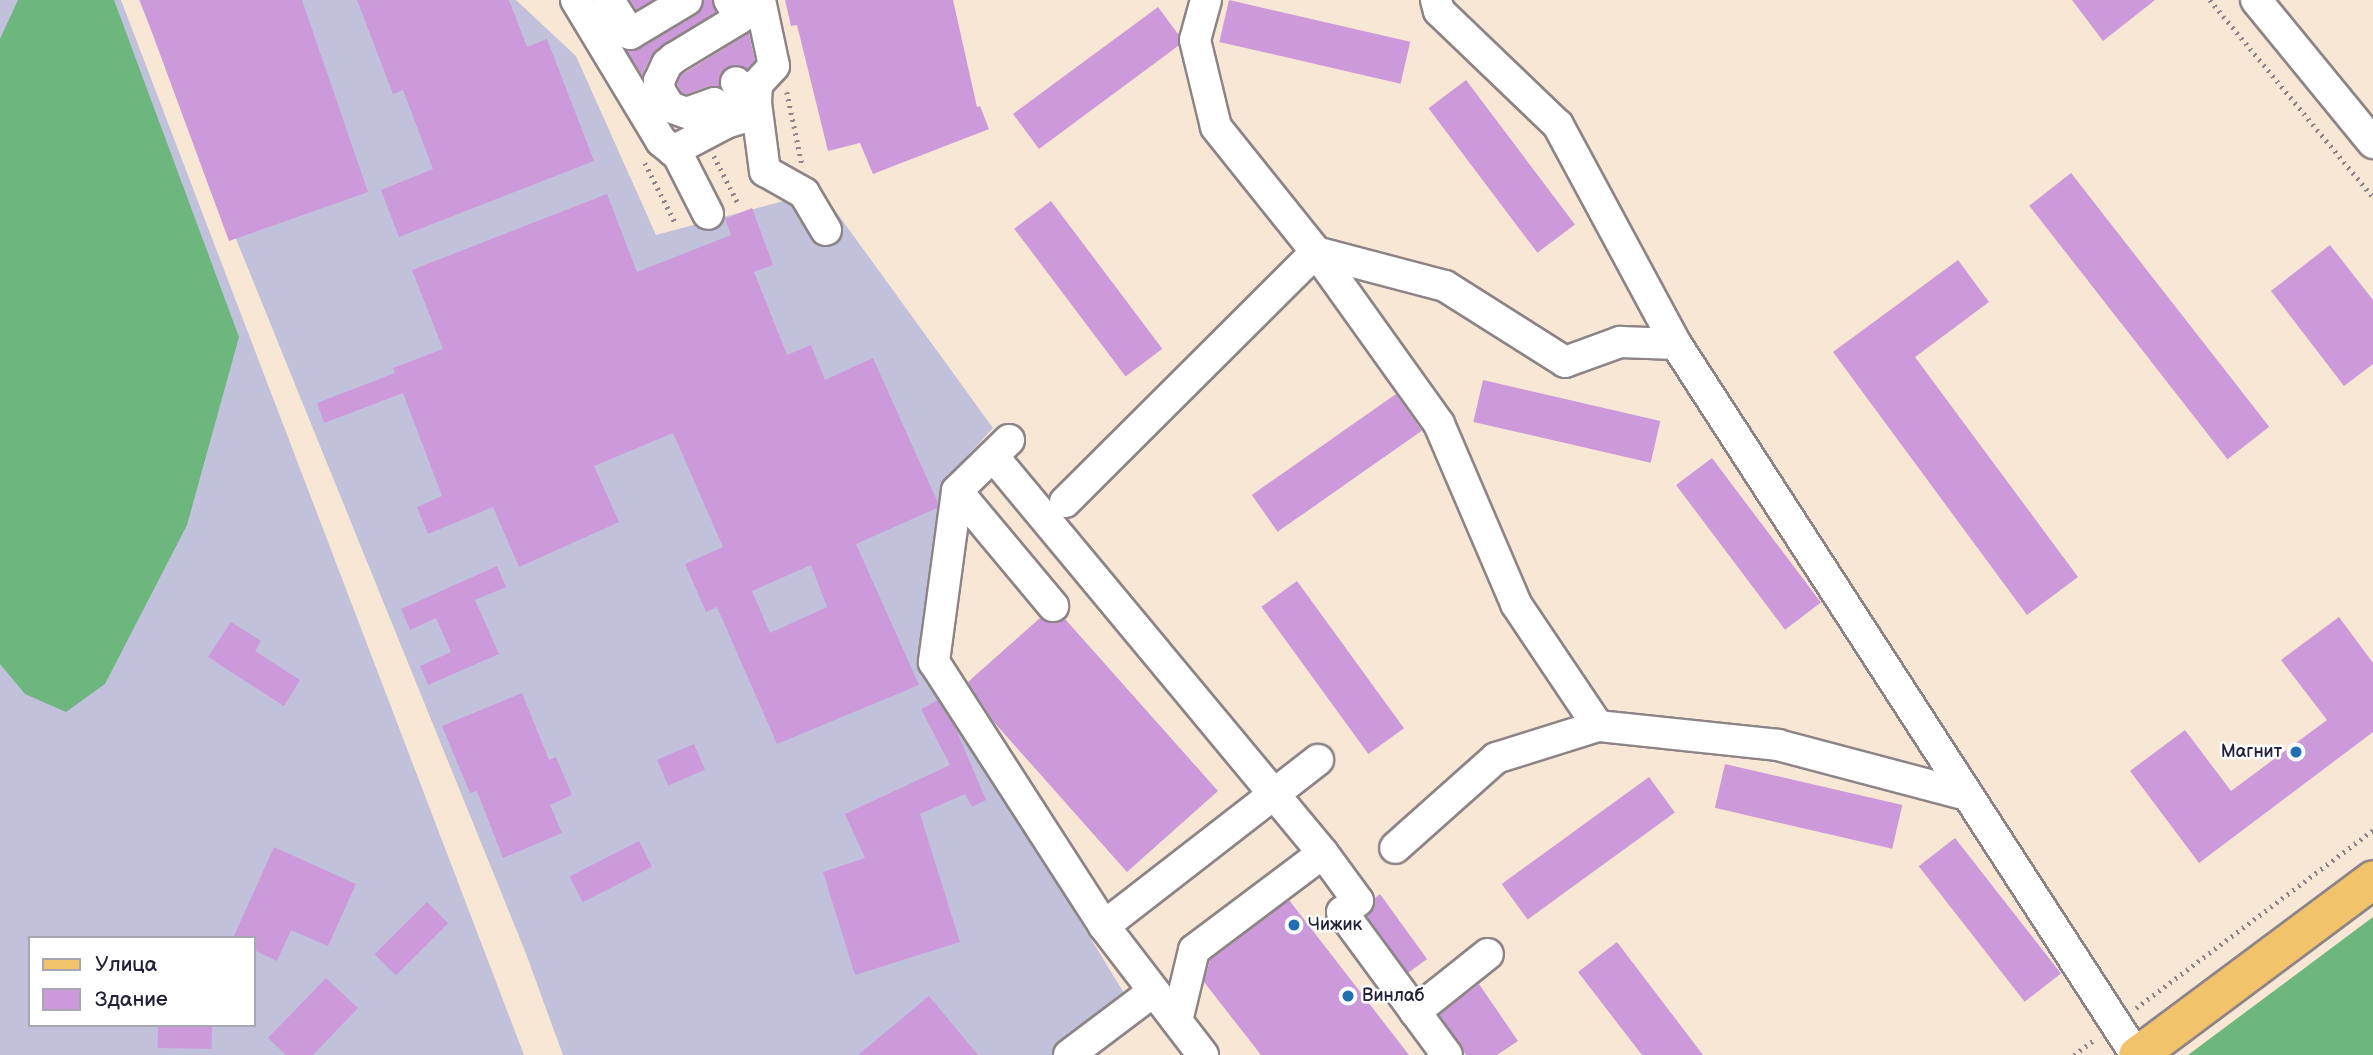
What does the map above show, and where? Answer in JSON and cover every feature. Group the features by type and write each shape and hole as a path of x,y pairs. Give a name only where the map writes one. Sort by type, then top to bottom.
{"main road":[{"path":"2137,1055 2373,879"}],"street":[{"path":"576,0 661,141 661,155 708,214"},
{"path":"609,0 629,34 687,0"},
{"path":"726,123 714,103 687,113 670,107 660,91 659,81 667,64 674,58 740,18 729,0"},
{"path":"760,0 774,66 757,84 755,114 765,171 803,193 826,230"},
{"path":"1206,0 1195,40 1216,127 1316,252 1439,424 1516,604 1598,726"},
{"path":"1436,0 1440,12 1558,125 1676,344 2137,1055"},
{"path":"2256,0 2373,143"},
{"path":"736,82 755,114"},
{"path":"661,155 726,123 755,114"},
{"path":"1316,252 1445,286 1564,362 1620,342 1676,344"},
{"path":"1065,502 1316,252"},
{"path":"1203,1055 1104,926 934,662 957,491 1001,448 1323,853 1358,901 1342,912 1447,1055"},
{"path":"957,491 1053,606"},
{"path":"1395,848 1496,758 1598,726 1778,745 1967,795"},
{"path":"1104,926 1318,760"},
{"path":"1177,1021 1194,950 1323,853"},
{"path":"1415,1012 1488,954"},
{"path":"1069,1055 1154,991"}],"path":[{"path":"2210,0 2373,197"},
{"path":"780,93 789,92 805,176"},
{"path":"661,155 645,161 676,224"},
{"path":"713,155 739,205"},
{"path":"2074,1055 2373,830"}],"shaded area":[{"path":"0,0 121,0 524,1055 0,1055"},
{"path":"139,0 516,0 576,56 656,235 821,191 993,428 949,476 923,664 1124,993 1054,1055 563,1055 525,951"}],"green space":[{"path":"18,0 114,0 239,337 187,525 105,684 66,712 25,694 0,664 0,39"},
{"path":"2373,917 2373,1055 2188,1055"}],"building":[{"path":"140,0 302,0 368,192 229,241"},
{"path":"357,0 509,0 527,47 547,39 594,161 399,237 381,190 433,169 403,90 393,94"},
{"path":"630,0 653,0 636,10"},
{"path":"704,0 712,0 716,12 663,45 651,56 642,75 627,51 639,49 696,15"},
{"path":"785,0 953,0 977,107 980,106 989,129 873,174 860,143 828,151 797,25 791,26"},
{"path":"1229,0 1410,42 1401,84 1219,42"},
{"path":"2072,0 2155,0 2103,41"},
{"path":"1158,7 1178,34 1178,46 1039,149 1013,114"},
{"path":"749,33 755,61 747,69 736,65 728,67 720,74 720,87 709,86 687,94 682,93 677,84 681,75"},
{"path":"1466,80 1575,225 1537,253 1428,108"},
{"path":"2071,173 2269,427 2227,459 2029,206"},
{"path":"607,194 637,272 731,235 725,219 752,208 773,265 754,272 787,355 811,345 825,380 873,358 938,503 937,508 856,544 919,685 777,744 717,607 706,612 685,564 723,547 673,433 594,466 619,522 519,567 493,507 428,534 417,507 442,496 403,393 324,423 317,403 395,373 393,368 443,349 412,270","holes":["811,565 827,607 770,633 752,591"]},
{"path":"1051,201 1162,349 1126,376 1014,229"},
{"path":"2330,245 2373,300 2373,364 2344,386 2271,291"},
{"path":"1958,260 1989,302 1915,357 2078,577 2027,615 1833,352"},
{"path":"1483,380 1660,421 1651,463 1473,422"},
{"path":"1396,394 1422,431 1278,532 1252,495"},
{"path":"1712,458 1821,603 1785,630 1676,485"},
{"path":"497,566 506,587 475,600 499,654 428,685 420,666 451,652 436,618 410,630 401,609"},
{"path":"1297,581 1404,728 1368,754 1261,607"},
{"path":"2339,617 2373,663 2373,732 2199,863 2130,771 2185,730 2231,791 2327,720 2281,660"},
{"path":"1040,618 1055,623 1065,619 1218,791 1127,872 993,721 968,682"},
{"path":"231,622 261,641 255,651 300,680 284,706 208,657"},
{"path":"522,693 549,760 556,757 572,795 550,805 562,833 503,858 477,791 470,793 442,726"},
{"path":"938,700 955,727 986,800 972,807 965,794 920,814 960,942 855,975 823,872 865,858 845,814 950,765 921,709"},
{"path":"694,744 705,770 668,785 657,760"},
{"path":"1725,764 1902,805 1892,849 1715,808"},
{"path":"1649,777 1675,813 1528,920 1502,884"},
{"path":"1955,838 2061,974 2025,1002 1919,866"},
{"path":"639,841 652,867 583,902 570,876"},
{"path":"274,847 356,884 328,946 291,930 277,961 256,951 256,936 234,936"},
{"path":"1380,894 1427,959 1408,973 1367,916 1374,908 1375,898"},
{"path":"1289,900 1409,1055 1261,1055 1204,982 1210,960"},
{"path":"427,902 448,923 396,976 375,954"},
{"path":"1617,942 1703,1055 1642,1055 1578,972"},
{"path":"326,978 358,1008 313,1055 286,1055 268,1038"},
{"path":"1479,984 1518,1041 1497,1055 1466,1055 1439,1015"},
{"path":"929,996 978,1055 858,1055"},
{"path":"158,1027 212,1027 212,1049 158,1048"}],"place":[{"name":"Магнит","path":"2296,752"},
{"name":"Чижик","path":"1294,925"},
{"name":"Винлаб","path":"1348,996"}]}
